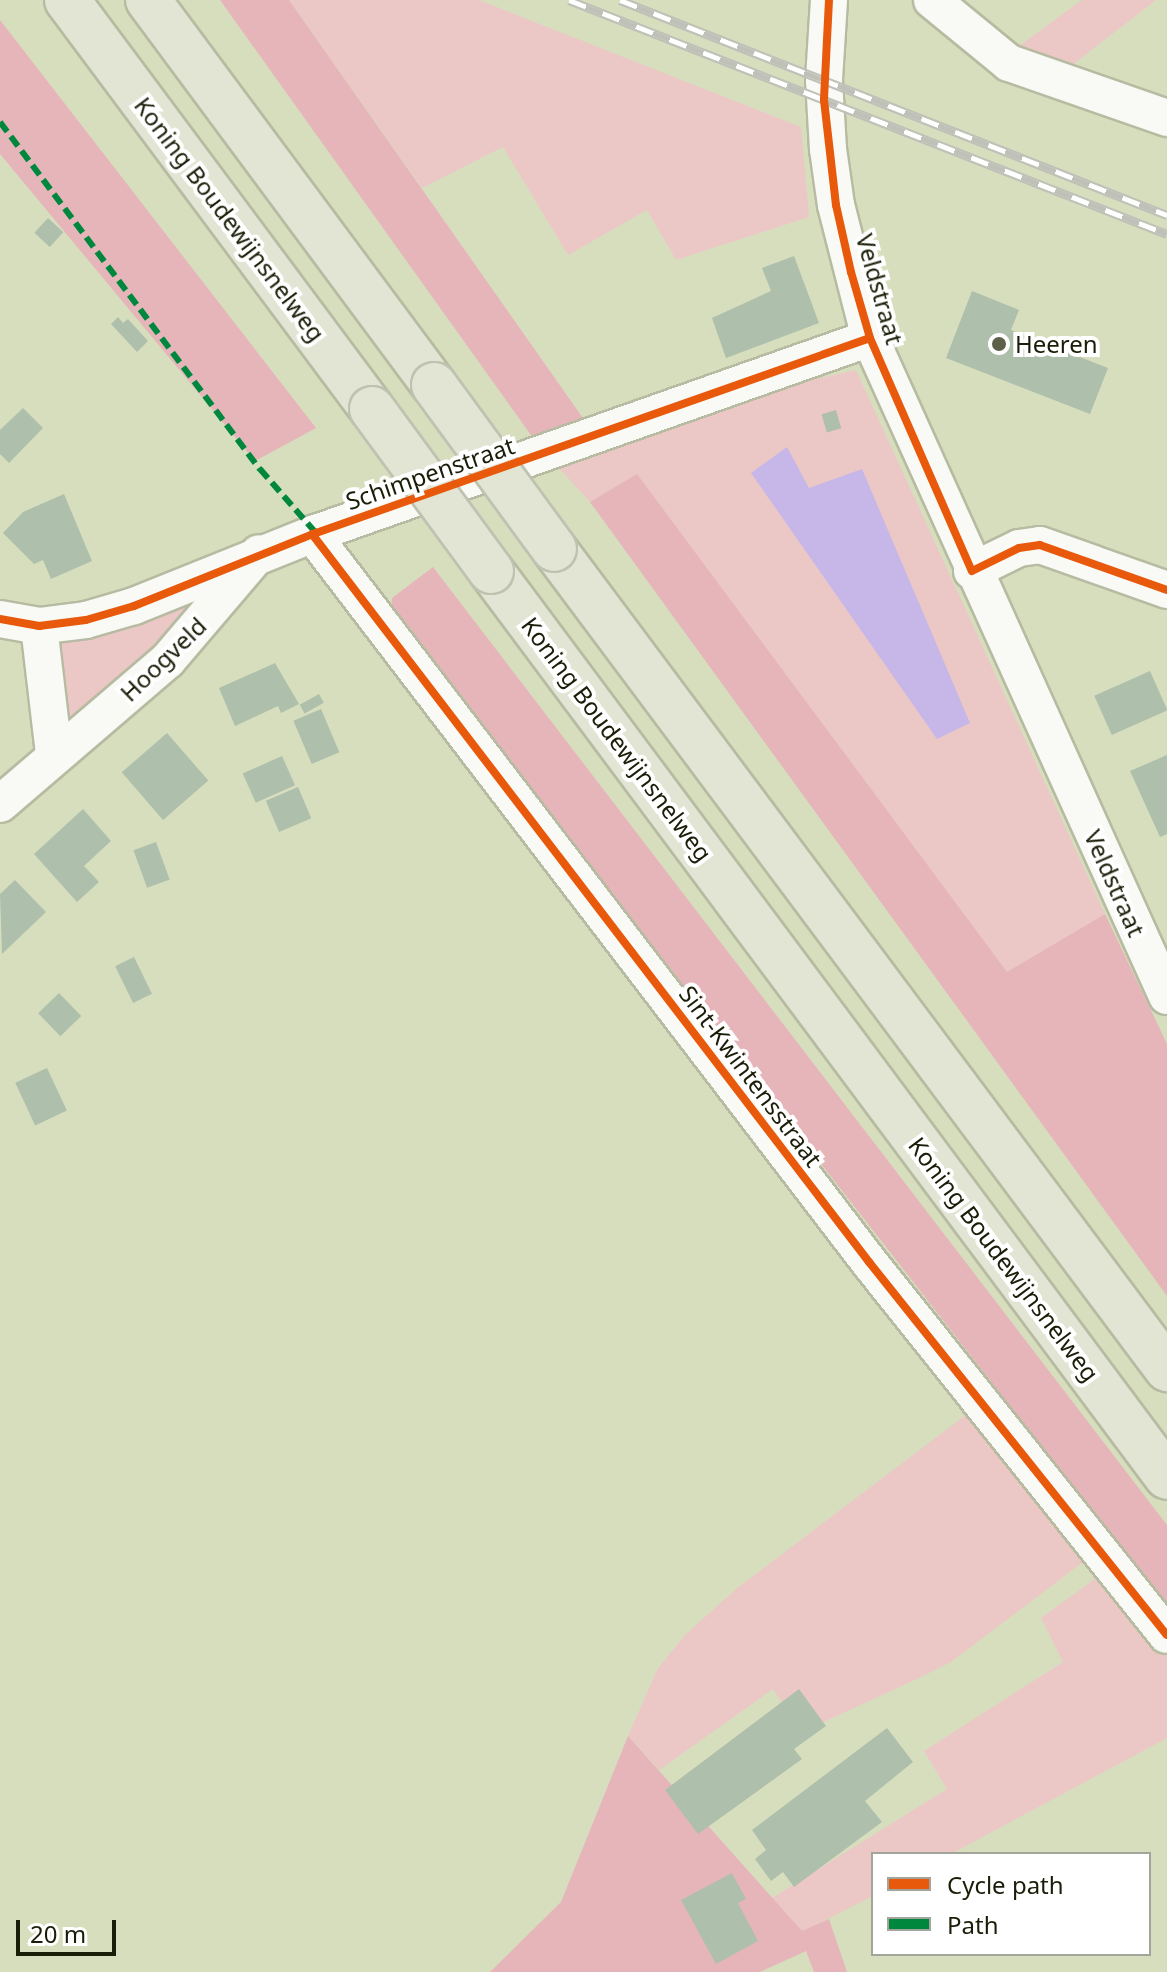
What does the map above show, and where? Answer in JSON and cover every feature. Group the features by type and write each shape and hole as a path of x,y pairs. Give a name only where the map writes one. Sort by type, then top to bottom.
{"highway":[{"name":"Koning Boudewijnsnelweg","path":"67,0 1167,1477"},
{"path":"148,0 1167,1369"}],"street":[{"name":"Veldstraat","path":"829,0 824,80 828,149 842,232 870,338 972,571 1167,996"},
{"path":"932,0 1009,63 1167,118"},
{"name":"Schimpenstraat","path":"0,619 39,626 86,620 134,606 259,553 870,338"},
{"name":"Sint-Kwintensstraat","path":"312,534 869,1262 1167,1635"},
{"path":"972,571 1019,548 1040,545 1167,590"},
{"name":"Hoogveld","path":"0,804 54,753 168,660 259,553"},
{"path":"39,626 54,753"}],"shaded area":[{"path":"220,0 289,0 585,421 533,438"},
{"path":"289,0 479,0 801,127 809,217 676,260 647,210 568,255 503,147 422,188"},
{"path":"1082,0 1156,0 1071,66 1019,46"},
{"path":"0,20 316,428 255,461 0,154"},
{"path":"856,370 1105,914 1007,973 637,475 590,502 556,465 789,385","holes":["786,448 809,488 751,473"]},
{"path":"787,447 809,488 862,469 970,723 937,739 751,473"},
{"path":"637,474 1007,972 1105,914 1167,1044 1167,1296 590,502"},
{"path":"433,567 1167,1525 1167,1607 391,613 392,598"},
{"path":"220,592 70,726 62,724 61,644 75,635"},
{"path":"967,1414 1087,1559 951,1662 919,1678 802,1732 773,1689 659,1770 628,1736 658,1668 686,1634 736,1589"},
{"path":"1103,1573 1167,1657 1167,1738 955,1852 871,1852 871,1897 802,1932 772,1898 947,1789 924,1751 1063,1662 1041,1618"},
{"path":"628,1736 802,1931 829,1919 847,1972 814,1972 806,1951 760,1972 490,1972 561,1902"}],"building":[{"path":"48,218 63,232 50,247 34,233"},
{"path":"794,256 819,323 726,358 712,318 771,291 762,268"},
{"name":"Heeren","path":"972,291 1019,310 1011,330 1108,368 1090,414 946,358"},
{"path":"118,317 123,323 128,319 148,341 137,352 111,324"},
{"path":"23,408 43,428 9,463 0,454 0,430"},
{"path":"836,410 841,428 827,432 822,414"},
{"path":"64,494 92,561 51,579 43,560 34,564 3,533 23,512"},
{"path":"275,663 299,704 281,713 278,706 235,726 219,688"},
{"path":"1150,671 1167,711 1112,735 1094,696"},
{"path":"319,694 324,703 305,713 300,705"},
{"path":"321,709 339,752 312,764 293,721"},
{"path":"167,733 208,781 163,820 122,772"},
{"path":"1167,755 1167,834 1160,837 1130,771"},
{"path":"282,756 295,785 256,803 243,773"},
{"path":"298,787 311,818 279,832 266,801"},
{"path":"83,809 111,841 84,866 99,882 77,902 34,854"},
{"path":"156,842 170,880 147,888 133,850"},
{"path":"15,880 46,912 2,954 0,894"},
{"path":"134,957 152,994 133,1003 115,966"},
{"path":"59,993 81,1016 60,1036 38,1013"},
{"path":"47,1068 67,1111 35,1125 15,1083"},
{"path":"799,1689 826,1726 794,1749 802,1759 698,1834 665,1790"},
{"path":"887,1728 913,1762 865,1801 882,1822 794,1887 783,1872 771,1881 755,1859 766,1850 752,1830"},
{"path":"732,1873 746,1899 738,1903 758,1941 716,1964 681,1900"}],"railway":[{"path":"569,0 1167,234"},
{"path":"620,0 1167,215"}],"marked path":[{"path":"0,122 260,469 316,533"}],"cycle path":[{"path":"829,0 824,100 836,205 851,272 870,338 972,571 1019,548 1040,545 1167,590"},
{"path":"0,619 39,626 86,620 134,606 316,533 870,338"},
{"path":"312,534 869,1262 1167,1635"}],"place":[{"name":"Heeren","path":"999,344"}]}
